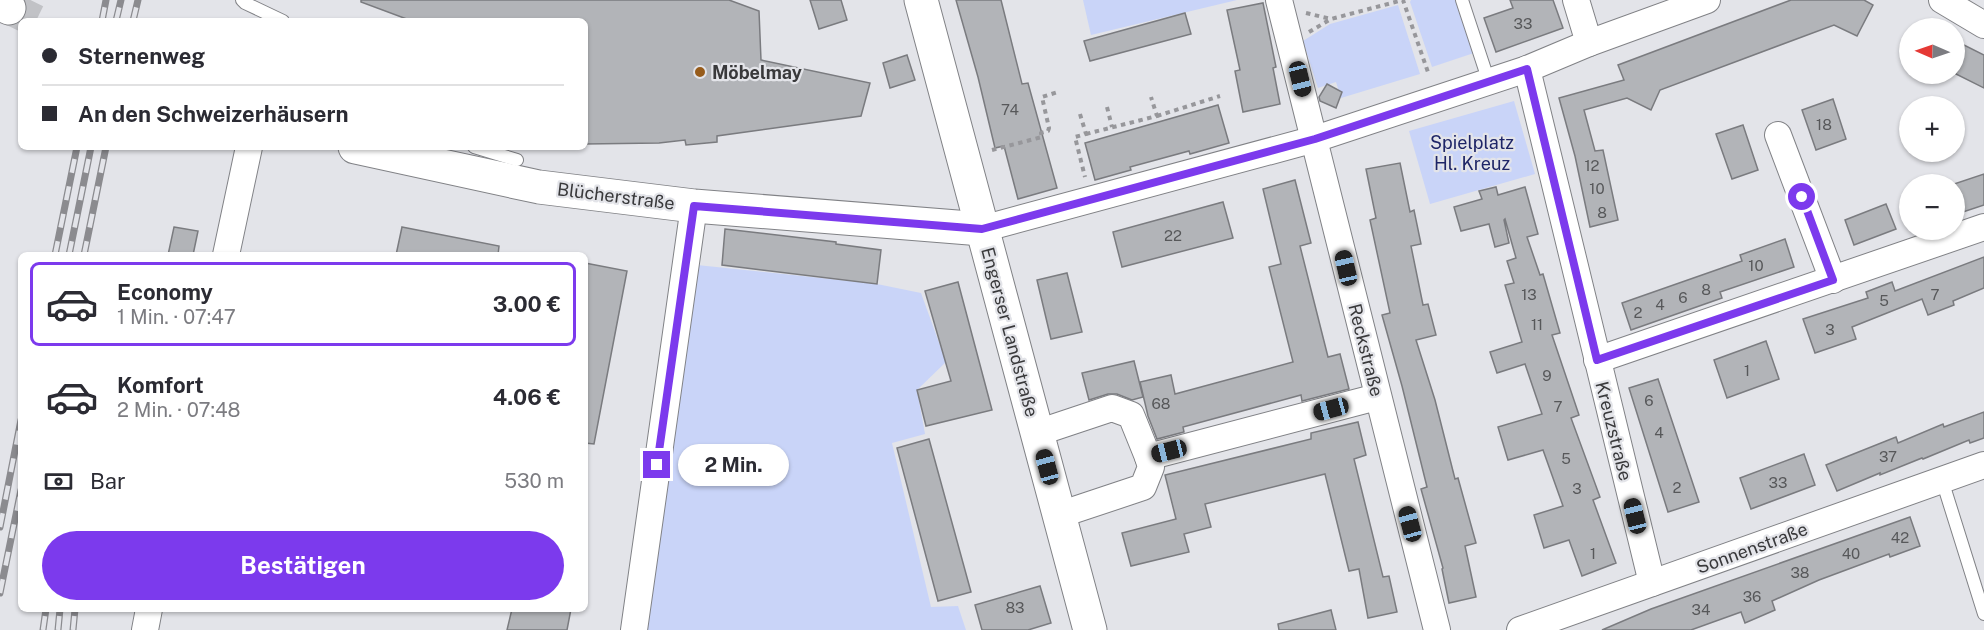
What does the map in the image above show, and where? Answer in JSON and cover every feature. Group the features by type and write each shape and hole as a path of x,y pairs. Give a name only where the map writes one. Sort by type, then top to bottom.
{"main road":[{"name":"Engerser Landstraße","path":"921,0 1090,630"},
{"name":"Blücherstraße","path":"369,150 539,187 694,206 982,229"}],"street":[{"name":"Reckstraße","path":"1279,0 1437,630"},
{"path":"1576,0 1589,43"},
{"name":"Blücherstraße","path":"982,229 1315,139 1527,69 1589,43 1707,0"},
{"path":"1942,0 1984,25"},
{"name":"Kreuzstraße","path":"1527,69 1652,583"},
{"path":"1778,135 1833,280"},
{"path":"227,252 248,150"},
{"path":"634,630 694,206"},
{"path":"1597,360 1984,227"},
{"path":"1148,457 1377,397"},
{"path":"1037,433 1112,408 1131,416 1151,467 1143,487 1059,515"},
{"name":"Sonnenstraße","path":"1520,630 1984,465"},
{"path":"145,630 148,612"}],"lane":[{"path":"242,0 278,18"},
{"path":"1462,0 1489,82"},
{"path":"484,150 517,160"},
{"path":"1942,480 1984,614"}],"path":[{"path":"1291,43 1331,19 1403,0 1429,75"},
{"path":"992,150 1042,137 1041,134 1049,128 1042,98 1058,92"},
{"path":"1088,187 1076,137 1157,116 1220,96"},
{"path":"1151,97 1157,116"},
{"path":"1107,107 1112,127"},
{"path":"1080,114 1086,134"}],"green space":[{"path":"1083,0 1237,0 1091,35"},
{"path":"1411,0 1456,0 1474,53 1432,67"},
{"path":"1398,5 1420,74 1341,98 1336,82 1318,88 1303,41 1330,24"},
{"name":"Spielplatz Hl. Kreuz","path":"1514,101 1535,174 1430,204 1409,131"},
{"path":"697,265 877,284 921,293 946,362 917,390 925,434 892,443 931,607 958,606 966,630 643,630"}],"building":[{"name":"Möbelmay","path":"361,0 729,0 759,11 761,60 870,83 861,116 717,136 717,142 686,145 685,140 659,143 588,144 588,18 404,18 361,2"},
{"path":"810,0 841,0 847,20 819,29"},
{"path":"956,0 1001,0 1022,84 1028,83 1057,188 1018,199 1004,146 995,148"},
{"path":"1510,0 1553,0 1563,28 1496,52 1484,18 1513,8"},
{"path":"1791,0 1864,0 1873,5 1857,36 1834,25 1660,90 1651,110 1627,98 1584,110 1595,151 1603,150 1618,220 1590,227 1575,156 1559,98 1624,80 1618,65"},
{"path":"1263,3 1276,67 1273,68 1280,104 1243,112 1235,71 1240,70 1227,10"},
{"path":"1185,13 1191,34 1090,61 1084,41"},
{"path":"1965,46 1984,55 1984,88 1965,78"},
{"path":"907,55 915,80 890,88 883,63"},
{"path":"1327,84 1342,92 1336,108 1320,101 1319,97"},
{"path":"1833,99 1846,139 1816,150 1802,110"},
{"path":"1218,105 1229,143 1130,167 1131,170 1095,180 1085,143"},
{"path":"1743,125 1758,170 1732,179 1716,134"},
{"path":"1400,163 1410,212 1414,210 1421,244 1411,246 1423,305 1428,304 1436,335 1416,340 1435,400 1455,479 1458,478 1476,543 1465,546 1476,597 1449,603 1443,568 1421,489 1427,487 1382,315 1390,313 1370,220 1376,218 1366,169"},
{"path":"1984,174 1984,205 1965,211 1965,180"},
{"path":"1295,180 1311,243 1300,246 1328,357 1340,354 1349,389 1302,401 1301,395 1183,427 1184,432 1157,439 1148,416 1140,382 1171,375 1175,394 1293,362 1269,267 1281,264 1263,189"},
{"path":"1496,187 1498,195 1525,187 1538,234 1527,237 1540,275 1543,274 1560,333 1552,335 1579,415 1571,418 1600,497 1593,500 1616,563 1582,576 1569,540 1544,548 1534,515 1563,506 1543,450 1508,460 1498,427 1542,414 1525,364 1497,373 1490,352 1522,342 1505,285 1514,283 1507,261 1516,258 1505,219 1509,243 1495,247 1489,224 1461,231 1454,207 1482,199 1479,191"},
{"path":"1223,202 1233,238 1122,267 1113,232"},
{"path":"1886,204 1896,229 1854,245 1845,220"},
{"path":"174,227 198,231 194,252 169,252"},
{"path":"402,227 499,246 498,252 397,252"},
{"path":"725,229 836,242 836,244 881,250 877,284 722,265"},
{"path":"1785,239 1794,267 1720,292 1722,298 1631,330 1622,303 1742,261 1740,255"},
{"path":"1984,257 1984,288 1953,301 1954,305 1928,315 1922,299 1852,327 1856,339 1815,353 1803,319 1868,298 1866,292 1892,282 1895,291"},
{"path":"588,264 627,271 594,444 588,443"},
{"path":"1067,273 1082,332 1051,339 1037,280"},
{"path":"958,282 992,410 926,426 917,390 951,381 925,291"},
{"path":"1766,341 1779,379 1727,398 1714,360"},
{"path":"1134,361 1143,397 1132,400 1117,394 1108,394 1089,400 1082,373"},
{"path":"1658,379 1699,502 1668,512 1629,388"},
{"path":"1984,412 1984,438 1970,443 1969,440 1837,491 1826,465 1896,437 1898,443 1943,424 1944,427"},
{"path":"1358,422 1366,455 1354,459 1383,577 1389,576 1397,612 1368,618 1359,569 1349,571 1325,474 1205,504 1211,527 1184,534 1189,552 1131,566 1122,533 1176,519 1165,475 1311,439 1311,433"},
{"path":"929,439 971,592 938,601 897,448"},
{"path":"1804,454 1815,485 1751,509 1740,478"},
{"path":"1910,517 1920,546 1890,557 1889,554 1819,580 1772,601 1775,610 1745,623 1741,612 1691,630 1602,630 1651,609"},
{"path":"1040,586 1051,623 1028,630 982,630 975,605"},
{"path":"1331,610 1336,630 1279,630 1278,624"},
{"path":"511,612 570,612 567,630 507,630"}],"tunnel":[{"path":"9,8 30,18"}],"railway":[{"path":"103,18 106,0"},
{"path":"117,18 121,0"},
{"path":"134,18 138,0"},
{"path":"56,252 76,150"},
{"path":"70,252 90,150"},
{"path":"85,252 105,150"},
{"path":"0,527 18,435"},
{"path":"0,593 18,505"},
{"path":"43,630 46,612"},
{"path":"58,630 60,612"},
{"path":"73,630 75,612"}],"place":[{"name":"Möbelmay","path":"700,72"}],"route":[{"path":"657,465 694,206 982,229 1315,139 1527,69 1597,360 1833,280 1802,197"}]}
